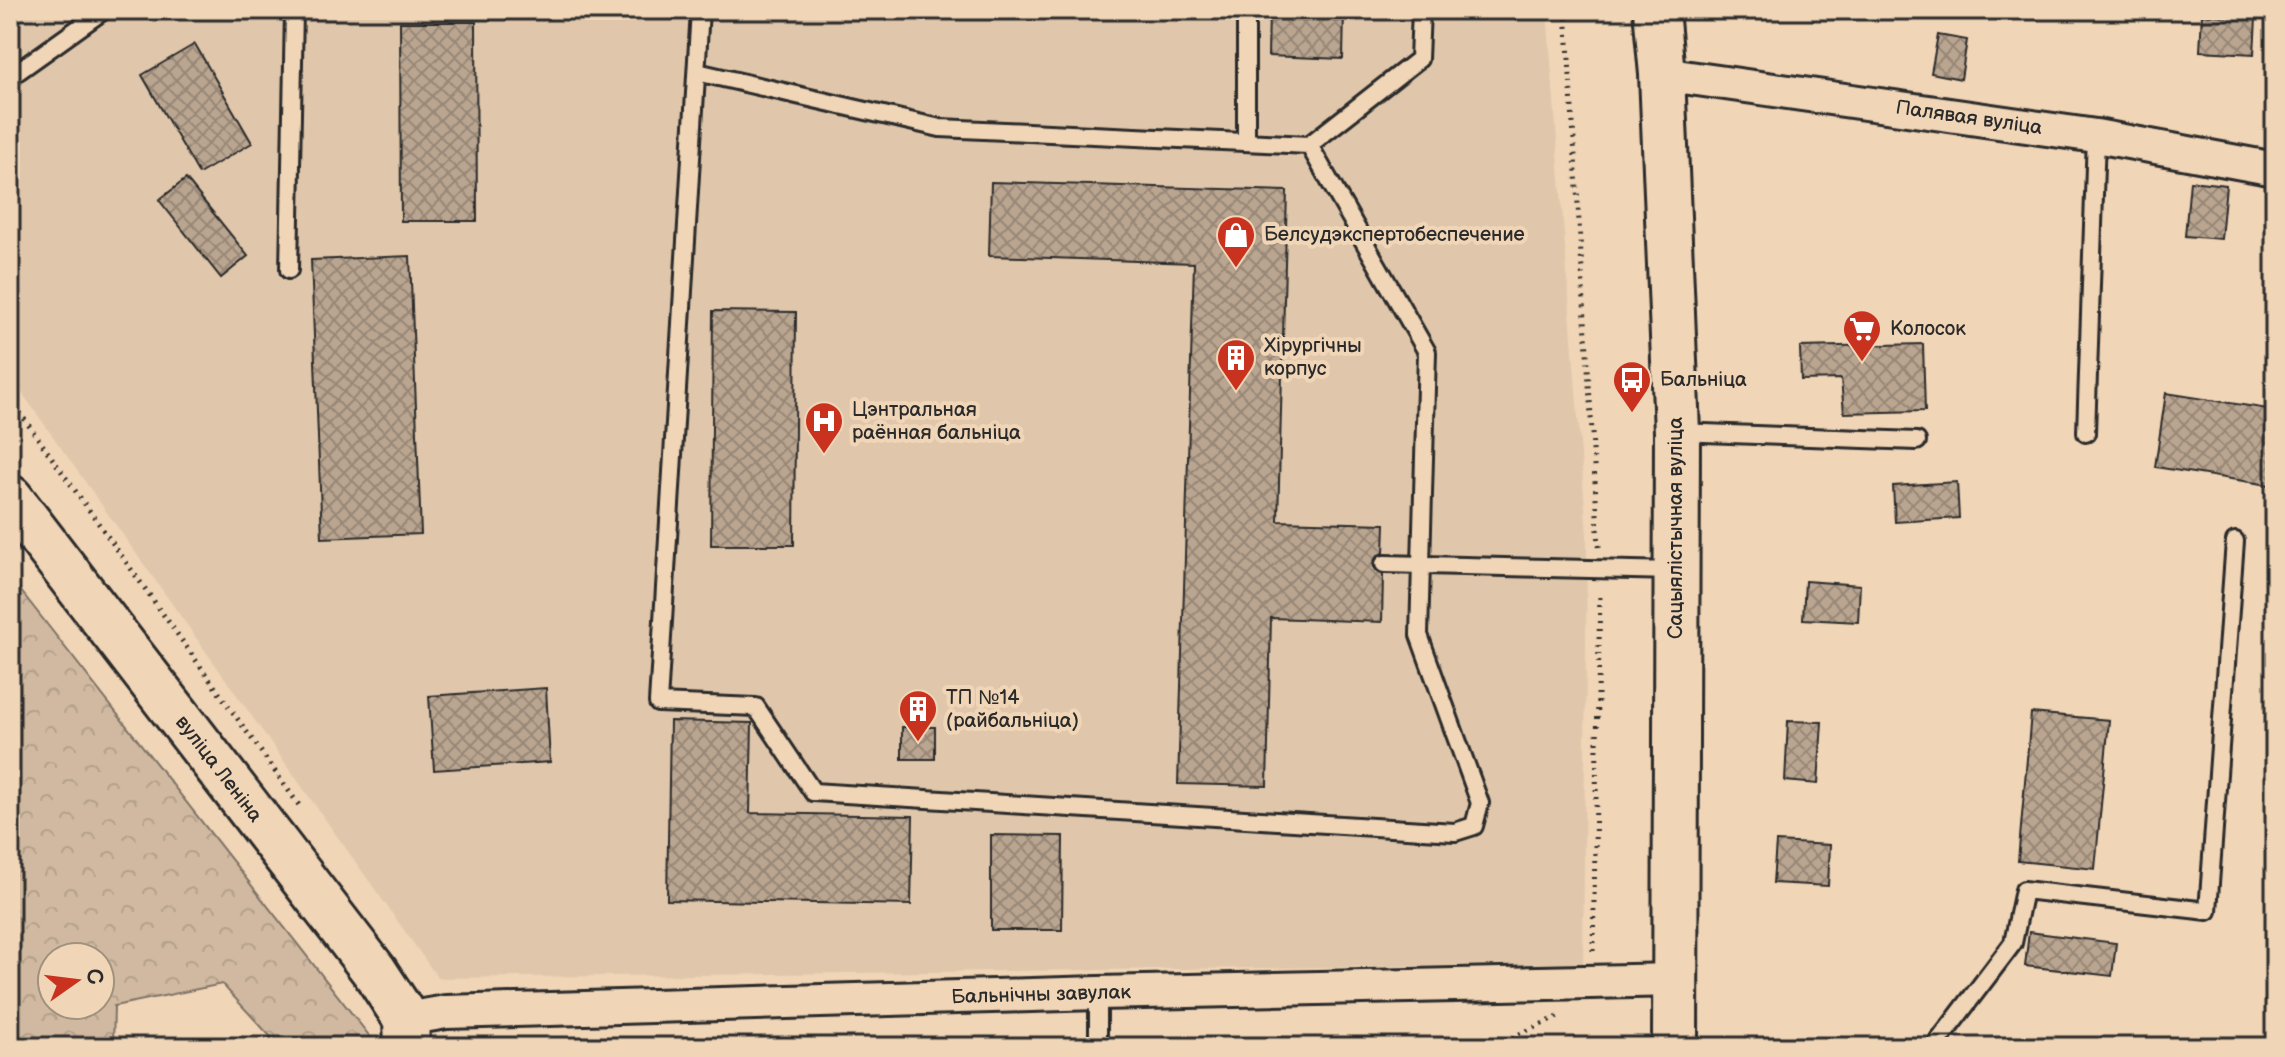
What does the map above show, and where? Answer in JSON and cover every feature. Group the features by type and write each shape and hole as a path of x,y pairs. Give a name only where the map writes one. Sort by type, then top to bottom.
{"main road":[{"name":"Сацыялістычная вуліца","path":"1656,10 1662,74 1677,432 1675,1047"},
{"name":"вуліца Леніна","path":"10,498 375,972 407,1033"}],"street":[{"name":"Палявая вуліца","path":"1662,74 2096,136 2275,169"},
{"name":"Бальнічны завулак","path":"407,1033 446,1012 1676,980"}],"lane":[{"path":"10,77 104,10"},
{"path":"289,270 294,10"},
{"path":"700,10 658,703 756,707 813,792 1455,832 1474,826 1480,803 1419,635 1427,352 1309,145"},
{"path":"1246,10 1246,141"},
{"path":"697,72 940,128 1309,145 1419,59 1421,10"},
{"path":"2086,433 2096,136"},
{"path":"1677,432 1917,441"},
{"path":"1934,1047 2013,943 2024,890 2208,911 2235,541"},
{"path":"1384,564 1677,571"},
{"path":"1098,993 1098,1047"}],"path":[{"path":"1566,10 1600,569 1593,956"},
{"path":"10,399 310,820"},
{"path":"1490,1047 1562,1014"}],"shaded area":[{"name":"Цэнтральная раённая бальніца","path":"10,10 1547,10 1587,535 1583,964 438,978 10,376"}],"green space":[{"path":"10,577 378,1047 280,1047 222,984 116,1006 116,941 36,941 36,1021 114,1021 113,1047 10,1047"}],"building":[{"path":"1279,10 1344,10 1343,59 1268,56 1269,13 1279,13"},
{"path":"2202,14 2256,18 2254,54 2200,51"},
{"path":"400,22 476,22 477,221 401,221"},
{"path":"1938,35 1967,40 1961,79 1931,73"},
{"path":"195,44 252,143 199,174 142,75"},
{"path":"186,179 248,256 221,278 159,200"},
{"path":"2190,181 2226,185 2221,239 2185,236"},
{"name":"Хірургічны корпус","path":"991,182 1287,191 1278,521 1385,524 1384,553 1378,555 1373,563 1375,570 1383,575 1382,622 1271,618 1267,786 1178,784 1194,263 989,256"},
{"path":"410,256 421,534 322,538 311,260"},
{"path":"713,311 796,312 794,545 711,545"},
{"name":"Колосок","path":"1923,344 1925,411 1844,413 1841,379 1801,380 1800,347"},
{"path":"2166,393 2275,410 2275,486 2155,467"},
{"path":"1957,482 1959,518 1895,522 1893,486"},
{"path":"1805,581 1860,585 1858,622 1803,619"},
{"path":"546,688 550,762 434,770 429,696"},
{"path":"2031,713 2109,720 2095,869 2018,861"},
{"path":"670,721 752,723 750,813 913,816 911,905 667,900"},
{"path":"1788,721 1822,722 1818,784 1785,781"},
{"name":"ТП №14 (райбальніца)","path":"902,727 935,727 935,759 902,759"},
{"path":"991,835 1063,836 1062,930 991,930"},
{"path":"1776,842 1830,845 1828,886 1773,883"},
{"path":"2029,932 2116,943 2112,976 2025,966"}],"place":[{"name":"Белсудэкспертобеспечение","path":"1236,269"},
{"name":"Колосок","path":"1862,363"},
{"name":"Хірургічны корпус","path":"1236,392"},
{"name":"Бальніца","path":"1632,414"},
{"name":"Цэнтральная раённая бальніца","path":"824,455"},
{"name":"ТП №14 (райбальніца)","path":"918,743"}]}
